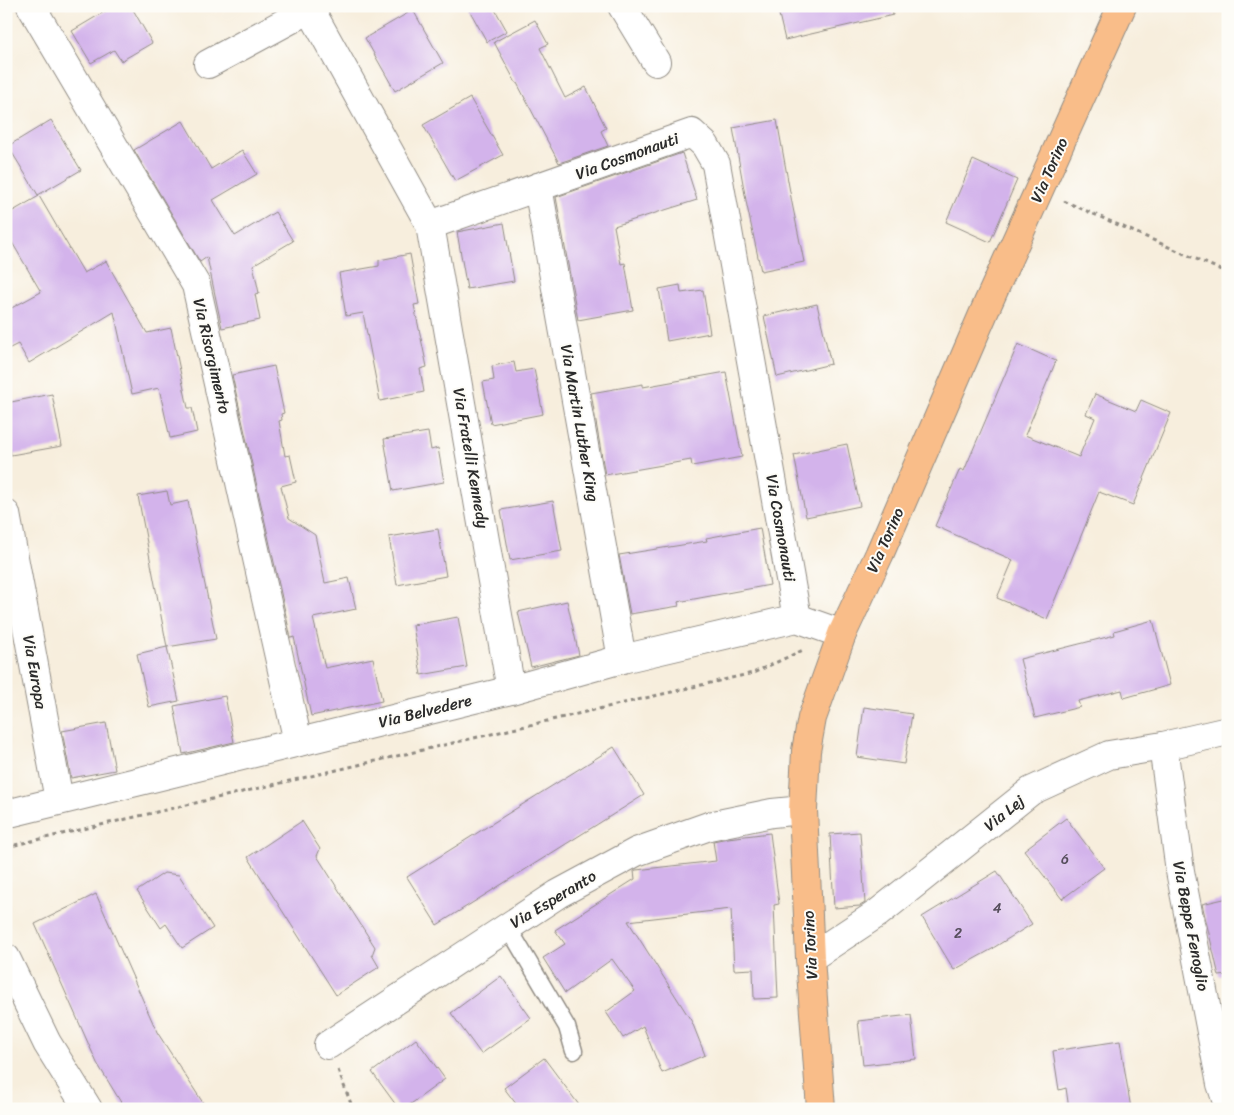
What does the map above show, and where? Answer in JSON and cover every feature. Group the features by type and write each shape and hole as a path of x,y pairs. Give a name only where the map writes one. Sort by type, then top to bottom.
{"main road":[{"name":"Via Torino","path":"821,1109 810,958 803,810 806,751 812,718 842,634 1122,6"}],"street":[{"name":"Via Risorgimento","path":"30,6 196,286 298,742"},
{"path":"622,6 656,62"},
{"path":"208,64 310,9 430,225"},
{"name":"Via Cosmonauti","path":"430,225 692,132 705,145 716,164 806,621"},
{"name":"Via Martin Luther King","path":"538,188 622,659"},
{"name":"Via Fratelli Kennedy","path":"430,225 511,690"},
{"name":"Via Europa","path":"6,514 59,800"},
{"name":"Via Belvedere","path":"6,814 511,690 622,659 806,621"},
{"path":"806,621 842,634"},
{"name":"Via Lej","path":"810,958 878,913 1031,791 1109,755 1163,746 1228,731"},
{"name":"Via Beppe Fenoglio","path":"1163,746 1180,871 1221,1084 1228,1105"},
{"name":"Via Esperanto","path":"328,1044 558,894 636,852 709,826 772,813 803,810"},
{"path":"6,958 47,1043 88,1109"}],"lane":[{"path":"508,926 567,1028 574,1051"}],"path":[{"path":"1039,190 1228,273"},
{"path":"6,841 15,845 753,673 804,650 806,621"},
{"path":"328,1044 353,1109"}],"building":[{"path":"114,6 131,6 152,43 121,61 114,50 91,63 72,31"},
{"path":"467,6 493,6 507,31 487,42"},
{"path":"777,6 892,6 893,15 785,40"},
{"path":"413,10 443,63 395,91 365,38"},
{"path":"535,20 548,44 540,48 565,98 586,87 606,128 601,131 608,146 559,163 494,42"},
{"path":"470,98 503,155 455,181 423,125"},
{"path":"51,120 81,170 38,195 8,146"},
{"path":"777,120 804,262 761,271 733,128"},
{"path":"183,121 211,169 242,150 257,174 213,200 235,236 275,212 293,241 253,265 259,293 255,294 260,320 222,328 207,257 200,262 134,150"},
{"path":"682,153 697,200 614,226 621,264 625,263 633,310 578,320 556,197"},
{"path":"973,160 1017,180 990,242 946,222"},
{"path":"39,196 84,273 106,261 147,333 171,328 188,408 192,408 197,432 170,438 159,388 132,394 114,312 29,363 18,344 6,350 6,311 41,292 6,232 6,215"},
{"path":"504,223 514,281 467,289 457,232"},
{"path":"410,254 419,304 414,305 427,367 420,369 424,392 380,401 363,313 346,316 339,273 379,266 379,260"},
{"path":"680,285 681,293 703,290 710,333 667,341 659,289"},
{"path":"817,304 831,364 777,377 764,316"},
{"path":"1018,344 1056,361 1025,435 1079,457 1095,418 1086,414 1095,394 1136,411 1141,400 1171,413 1133,505 1099,492 1047,619 997,598 1013,560 935,526 960,469 964,471"},
{"path":"514,362 516,372 534,369 543,414 491,424 483,382 494,380 492,366"},
{"path":"274,366 284,413 281,414 282,420 279,421 285,456 290,455 296,482 281,486 289,518 315,535 325,583 349,578 356,609 313,618 325,668 373,658 382,701 311,716 294,637 291,638 232,375"},
{"path":"726,372 742,457 692,466 691,460 605,475 591,393 643,384 643,387"},
{"path":"52,394 62,446 11,455 6,428 6,403"},
{"path":"428,432 431,450 438,448 444,482 393,491 384,439"},
{"path":"847,444 860,506 806,517 794,455"},
{"path":"167,491 170,505 188,501 216,639 167,647 138,496"},
{"path":"553,501 562,551 510,560 501,510"},
{"path":"760,528 770,585 678,602 679,606 630,614 619,555 707,541 706,538"},
{"path":"438,529 446,576 397,585 389,537"},
{"path":"567,601 579,655 531,667 518,612"},
{"path":"458,617 467,667 421,675 413,625"},
{"path":"1153,620 1170,685 1124,698 1122,690 1078,701 1080,707 1035,718 1020,659 1115,635 1114,631"},
{"path":"167,647 179,701 149,707 137,654"},
{"path":"225,696 234,742 183,754 174,706"},
{"path":"864,707 912,714 904,764 857,757"},
{"path":"106,723 115,770 71,778 62,731"},
{"path":"614,747 644,795 437,925 407,877"},
{"path":"1066,818 1104,868 1062,899 1024,850"},
{"path":"302,821 320,849 317,856 375,947 372,955 379,967 336,995 248,857"},
{"path":"860,832 865,903 860,906 834,908 830,834"},
{"path":"770,833 779,904 774,905 778,998 754,999 753,969 734,970 731,909 628,921 692,1022 705,1055 662,1073 643,1026 623,1038 606,1012 635,991 612,959 565,993 543,958 565,944 555,930 635,879 634,871 636,870 716,861 713,841"},
{"path":"997,871 1032,924 954,970 922,917"},
{"path":"164,873 179,875 213,928 182,948 166,924 161,928 137,891"},
{"path":"96,894 157,1032 207,1109 125,1109 97,1063 35,924"},
{"path":"1228,898 1228,975 1219,976 1202,904"},
{"path":"501,976 531,1018 481,1054 451,1013"},
{"path":"911,1015 916,1059 863,1065 858,1021"},
{"path":"416,1039 445,1079 404,1109 399,1109 372,1072"},
{"path":"1120,1041 1131,1109 1069,1109 1066,1088 1059,1090 1053,1051"},
{"path":"544,1058 582,1109 520,1109 504,1088"}]}
